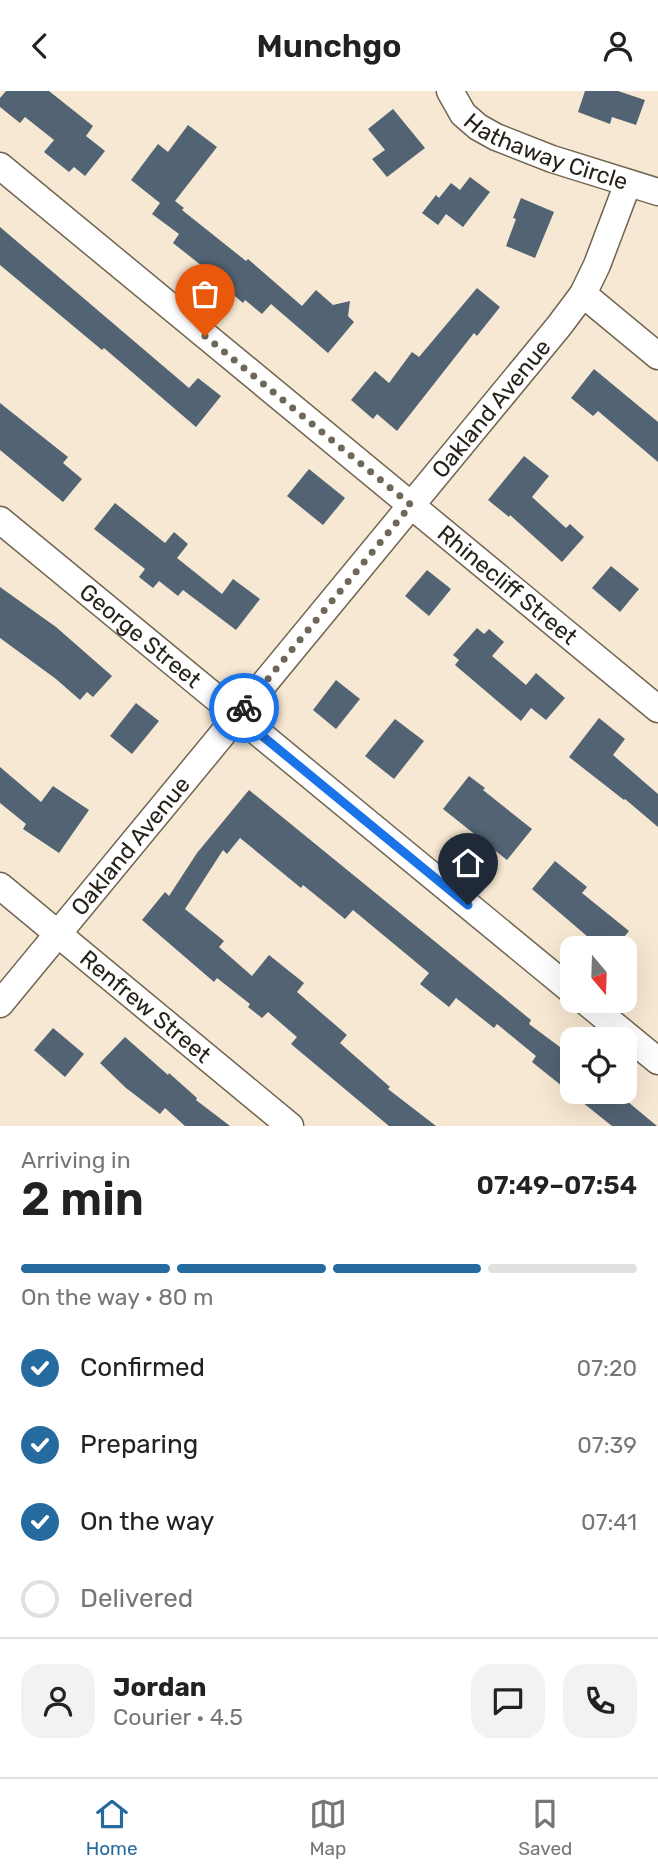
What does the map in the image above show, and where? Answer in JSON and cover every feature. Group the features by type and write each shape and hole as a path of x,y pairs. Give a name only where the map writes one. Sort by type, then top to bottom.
{"street":[{"name":"Hathaway Circle","path":"450,91 463,114 496,137 552,159 658,192"},
{"name":"Rhinecliff Street","path":"0,166 658,709"},
{"name":"Oakland Avenue","path":"0,1004 583,294 628,183"},
{"path":"583,294 658,356"},
{"name":"George Street","path":"0,520 560,981"},
{"name":"Renfrew Street","path":"0,886 290,1126"},
{"path":"599,1013 658,1061"}],"building":[{"path":"6,91 49,91 93,126 86,136 105,151 85,176 74,167 69,172 44,152 54,140 25,117 20,123 0,107 0,98"},
{"path":"585,91 618,91 645,100 636,125 612,117 610,124 578,112"},
{"path":"393,109 425,148 387,177 372,159 385,150 368,129"},
{"path":"188,125 217,147 175,201 184,208 182,210 246,261 248,259 302,306 316,290 333,305 350,301 348,316 354,322 328,353 271,304 262,314 245,300 243,303 224,287 226,285 173,243 179,234 152,214 160,203 131,180 158,144 168,152"},
{"path":"470,177 490,192 463,227 446,214 438,225 422,213 436,195 439,198 451,183 460,190"},
{"path":"521,198 554,212 535,258 506,246"},
{"path":"0,227 189,388 198,378 221,396 196,427 104,348 102,350 0,265"},
{"path":"477,288 500,307 477,336 474,333 397,431 377,414 373,419 351,400 375,371 389,383 412,352 419,357"},
{"path":"594,369 658,422 658,462 598,411 593,416 571,398"},
{"path":"0,403 68,457 63,463 82,479 63,502 0,450"},
{"path":"524,456 549,476 532,497 566,528 570,524 584,537 562,562 510,515 509,517 488,500"},
{"path":"309,469 345,498 323,525 287,496"},
{"path":"115,503 165,543 174,532 188,544 177,558 222,594 233,579 260,599 236,630 183,590 178,596 159,581 153,588 139,577 145,569 94,529"},
{"path":"611,566 639,589 620,612 592,588"},
{"path":"427,570 451,589 429,616 405,596"},
{"path":"0,587 56,627 112,676 93,697 87,692 80,700 0,638"},
{"path":"477,628 484,634 489,629 504,642 492,656 526,685 536,673 565,698 546,720 531,708 521,721 455,665 459,660 453,655"},
{"path":"336,680 360,699 336,729 313,710"},
{"path":"136,703 159,721 132,754 110,736"},
{"path":"599,718 625,739 613,755 658,794 658,827 569,757"},
{"path":"395,719 424,741 394,779 365,756"},
{"path":"0,767 41,802 53,786 89,810 59,853 23,829 26,824 0,803"},
{"path":"469,776 532,829 507,860 443,809"},
{"path":"249,790 531,1020 529,1024 560,1047 560,1084 532,1062 536,1056 497,1024 494,1028 456,998 449,1007 420,984 429,973 353,910 345,919 303,885 301,888 240,838 227,854 223,850 185,909 224,941 219,947 252,976 269,955 304,983 297,992 347,1035 340,1043 390,1087 388,1089 436,1126 389,1126 291,1044 297,1037 268,1012 262,1018 248,1007 250,1004 217,978 214,982 142,920 165,892 169,896 197,853"},
{"path":"555,861 587,887 582,893 629,931 625,936 587,936 532,889"},
{"path":"53,1028 84,1054 65,1077 34,1050"},
{"path":"125,1037 168,1075 169,1073 197,1098 196,1100 230,1126 185,1126 165,1108 160,1114 126,1088 100,1063"},
{"path":"584,1104 630,1104 657,1126 612,1126"}],"way so far":[{"path":"205,336 411,505 244,708"}],"route":[{"path":"244,708 238,716 468,905"}]}
